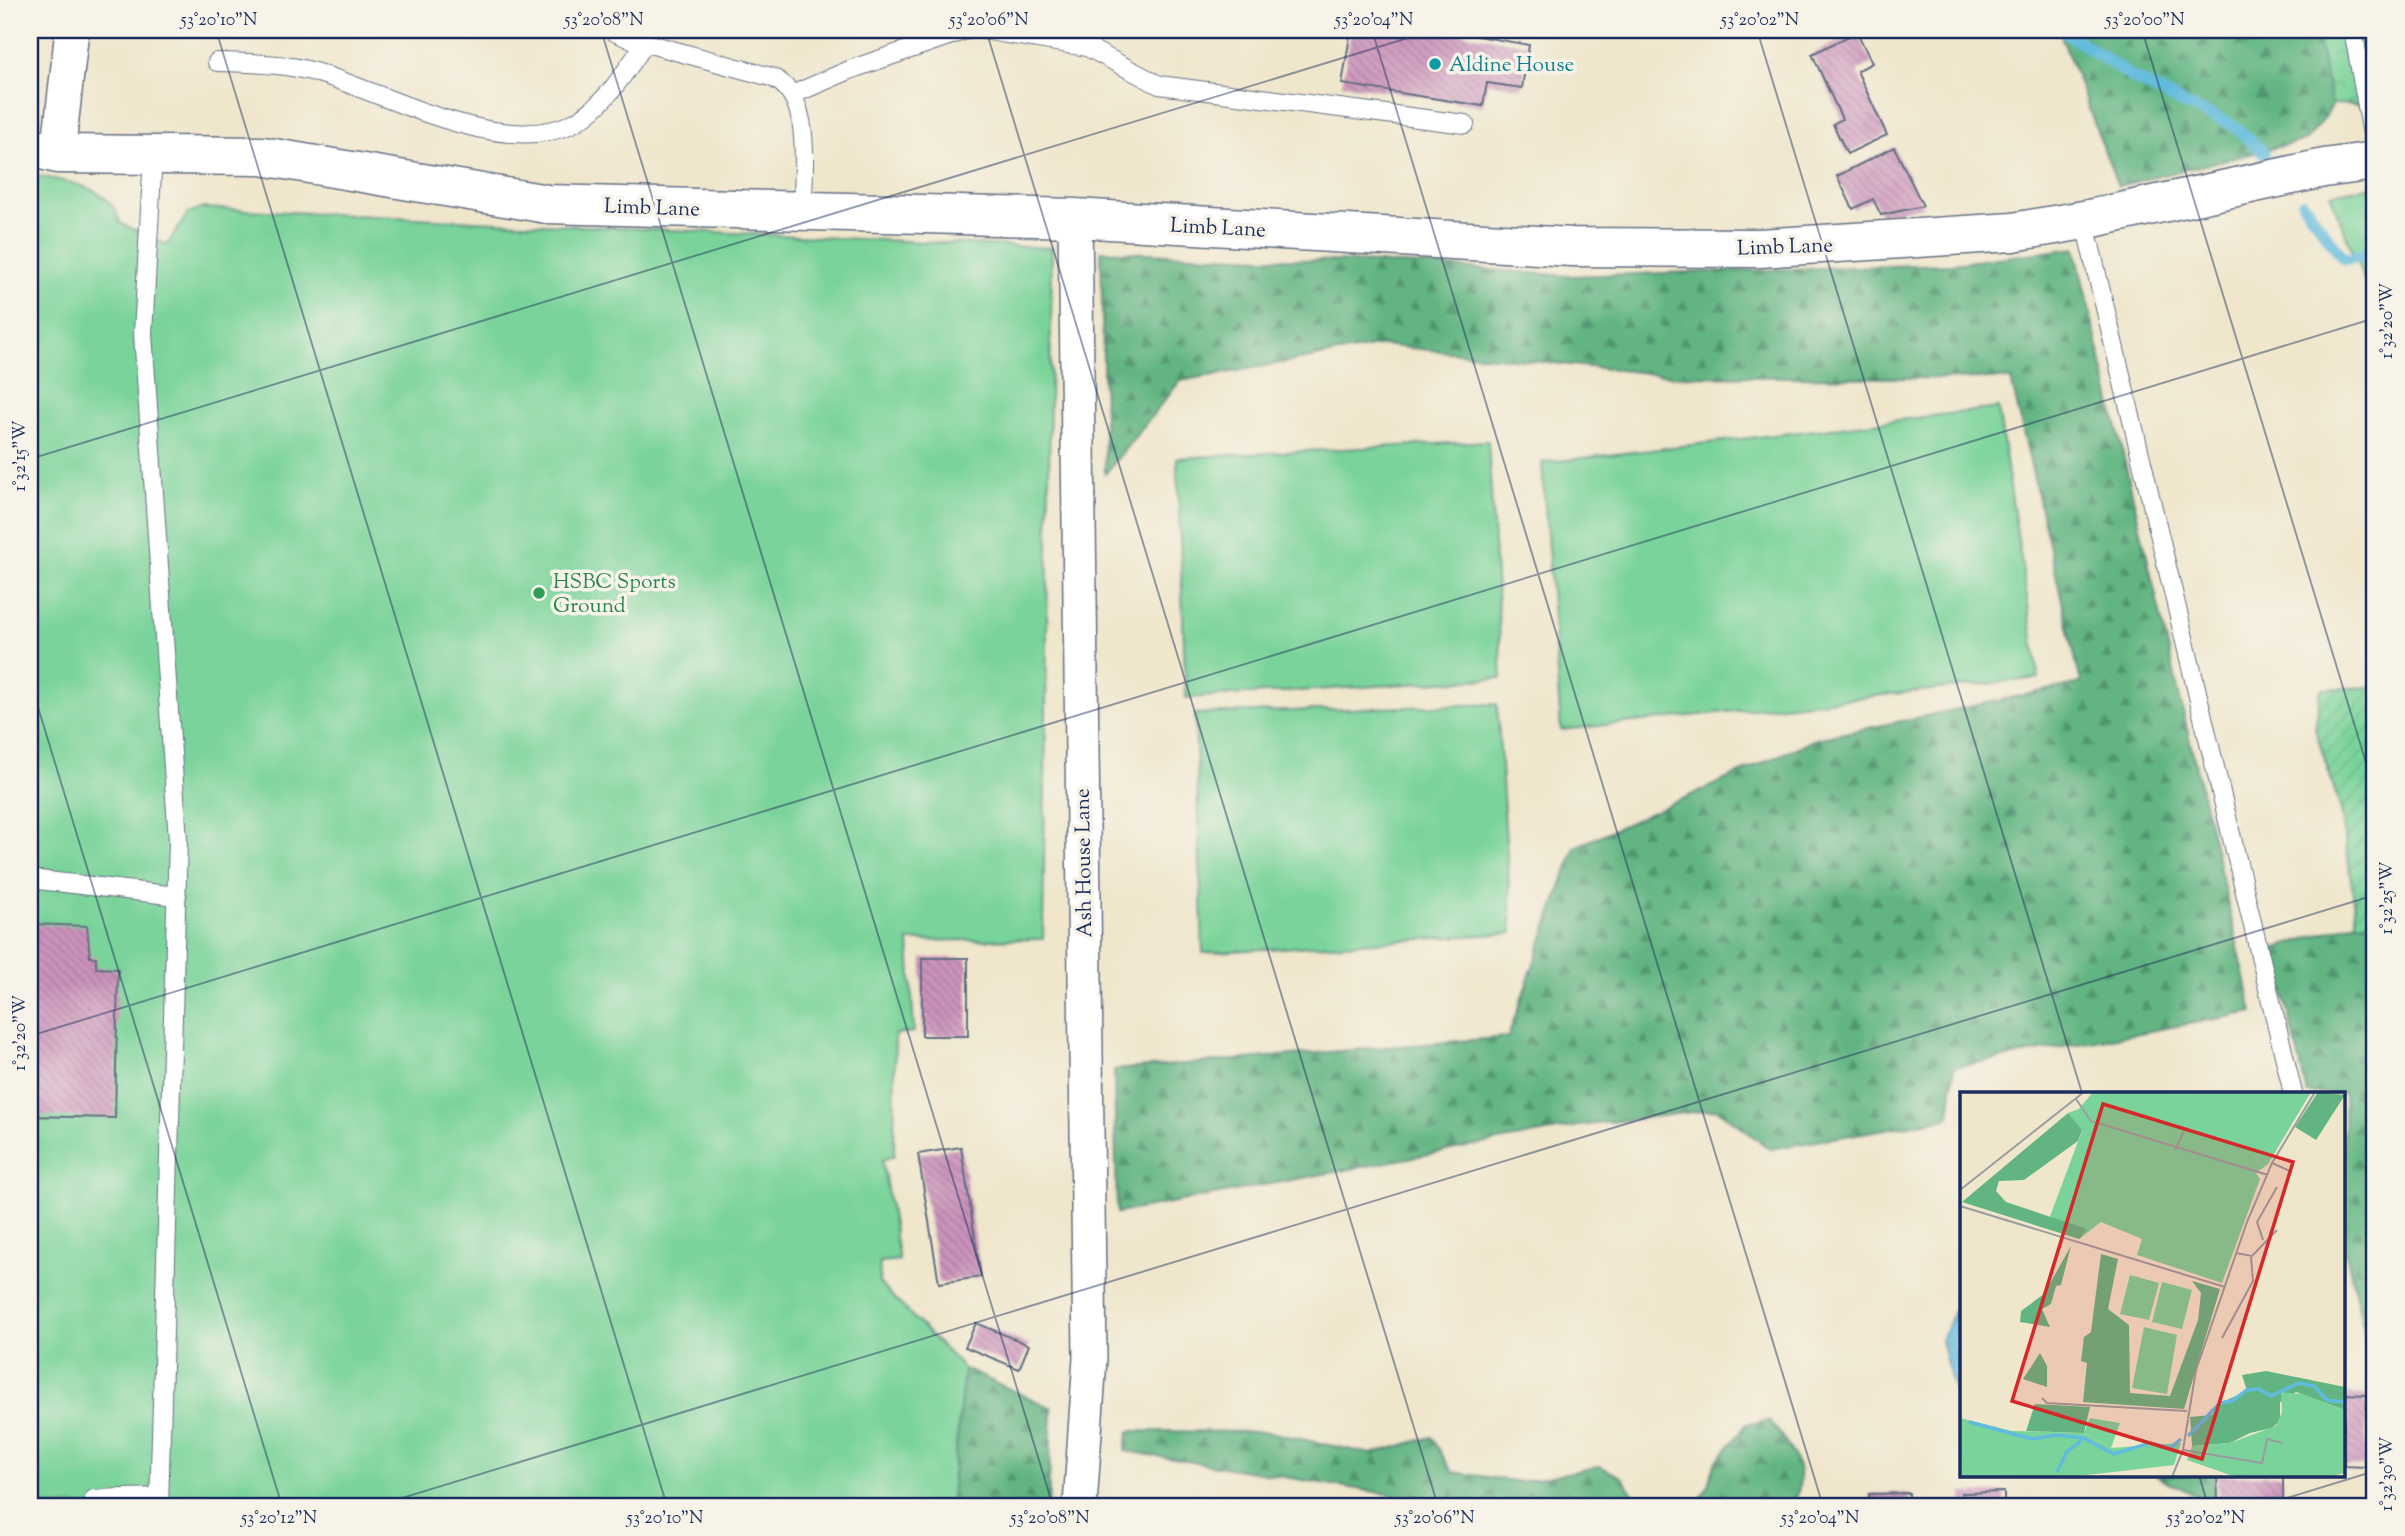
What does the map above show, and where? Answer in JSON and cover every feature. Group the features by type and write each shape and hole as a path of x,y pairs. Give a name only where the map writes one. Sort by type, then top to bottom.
{"street":[{"name":"Limb Lane","path":"72,30 44,151 262,156 547,204 1074,218 1572,247 1759,248 2013,232 2084,220 2324,168 2375,161"},
{"name":"Ash House Lane","path":"1074,218 1090,1358 1080,1506"}],"lane":[{"path":"611,30 646,43 771,77 788,86 794,94 802,125 803,212"},
{"path":"794,94 852,69 966,30"},
{"path":"983,30 1087,47 1159,85 1465,124"},
{"path":"2353,30 2375,150"},
{"path":"218,62 288,65 486,130 522,133 555,130 577,121 612,90 646,43"},
{"path":"94,1499 159,1502 178,840 142,334 153,155"},
{"path":"2084,220 2293,1092"},
{"path":"30,879 177,897"}],"green space":[{"path":"2059,30 2316,30 2332,104 2321,123 2306,140 2118,186"},
{"path":"2316,30 2375,30 2375,105 2332,104"},
{"name":"HSBC Sports Ground","path":"30,175 71,183 96,192 115,210 120,223 167,245 188,213 202,208 1052,248 1043,939 909,941 914,1032 895,1034 894,1156 882,1160 899,1260 880,1262 879,1283 964,1369 1052,1408 1048,1506 30,1506"},
{"path":"2375,186 2375,308 2330,194"},
{"path":"2075,248 2253,1012 1954,1067 1949,1118 1770,1149 1717,1109 1578,1126 1117,1213 1114,1070 1508,1037 1575,847 1816,739 2081,683 2011,379 1676,376 1383,345 1180,381 1105,474 1101,251 1424,265 1570,276 1952,264"},
{"path":"1998,408 2039,678 1561,730 1542,463"},
{"path":"1488,441 1502,678 1186,698 1177,458"},
{"path":"2375,687 2375,924 2357,922 2341,810 2315,729 2321,689"},
{"path":"1497,704 1512,933 1203,953 1195,714"},
{"path":"2357,922 2375,924 2375,1363 2372,1363 2346,1253 2346,1092 2307,1092 2274,949"},
{"path":"964,1369 1052,1408 1048,1506 950,1506"},
{"path":"1769,1421 1791,1450 1799,1472 1800,1483 1792,1506 1695,1506 1709,1485 1715,1463 1747,1424"},
{"path":"1129,1431 1269,1432 1371,1454 1432,1437 1452,1472 1522,1482 1600,1466 1623,1478 1640,1506 1429,1506 1388,1494 1125,1451"},
{"path":"2157,1476 2214,1476 2213,1504"}],"water":[{"path":"1960,1303 1960,1396 1954,1390 1941,1341 1957,1304"}],"building":[{"name":"Aldine House","path":"1351,30 1444,30 1529,45 1522,88 1487,83 1483,106 1342,84"},
{"path":"1857,32 1872,63 1857,71 1887,135 1847,154 1833,124 1842,119 1812,54"},
{"path":"1894,147 1923,206 1881,215 1873,199 1853,209 1837,176"},
{"path":"30,924 87,926 90,957 96,957 96,968 118,969 115,1118 30,1116"},
{"path":"922,958 968,958 968,1036 922,1036"},
{"path":"961,1147 981,1277 939,1283 918,1154"},
{"path":"976,1323 1029,1345 1019,1369 965,1347"},
{"path":"2346,1394 2367,1395 2365,1467 2346,1466"},
{"path":"2217,1476 2283,1476 2283,1506 2218,1506"},
{"path":"2004,1492 2004,1506 1962,1506 1962,1493"},
{"path":"1909,1493 1909,1506 1870,1506 1869,1494"}],"waterway":[{"path":"2062,30 2133,78 2233,125 2264,153"},
{"path":"2303,203 2344,259 2375,254"}],"place":[{"name":"Aldine House","path":"1435,64"},
{"name":"HSBC Sports Ground","path":"539,593"}]}
